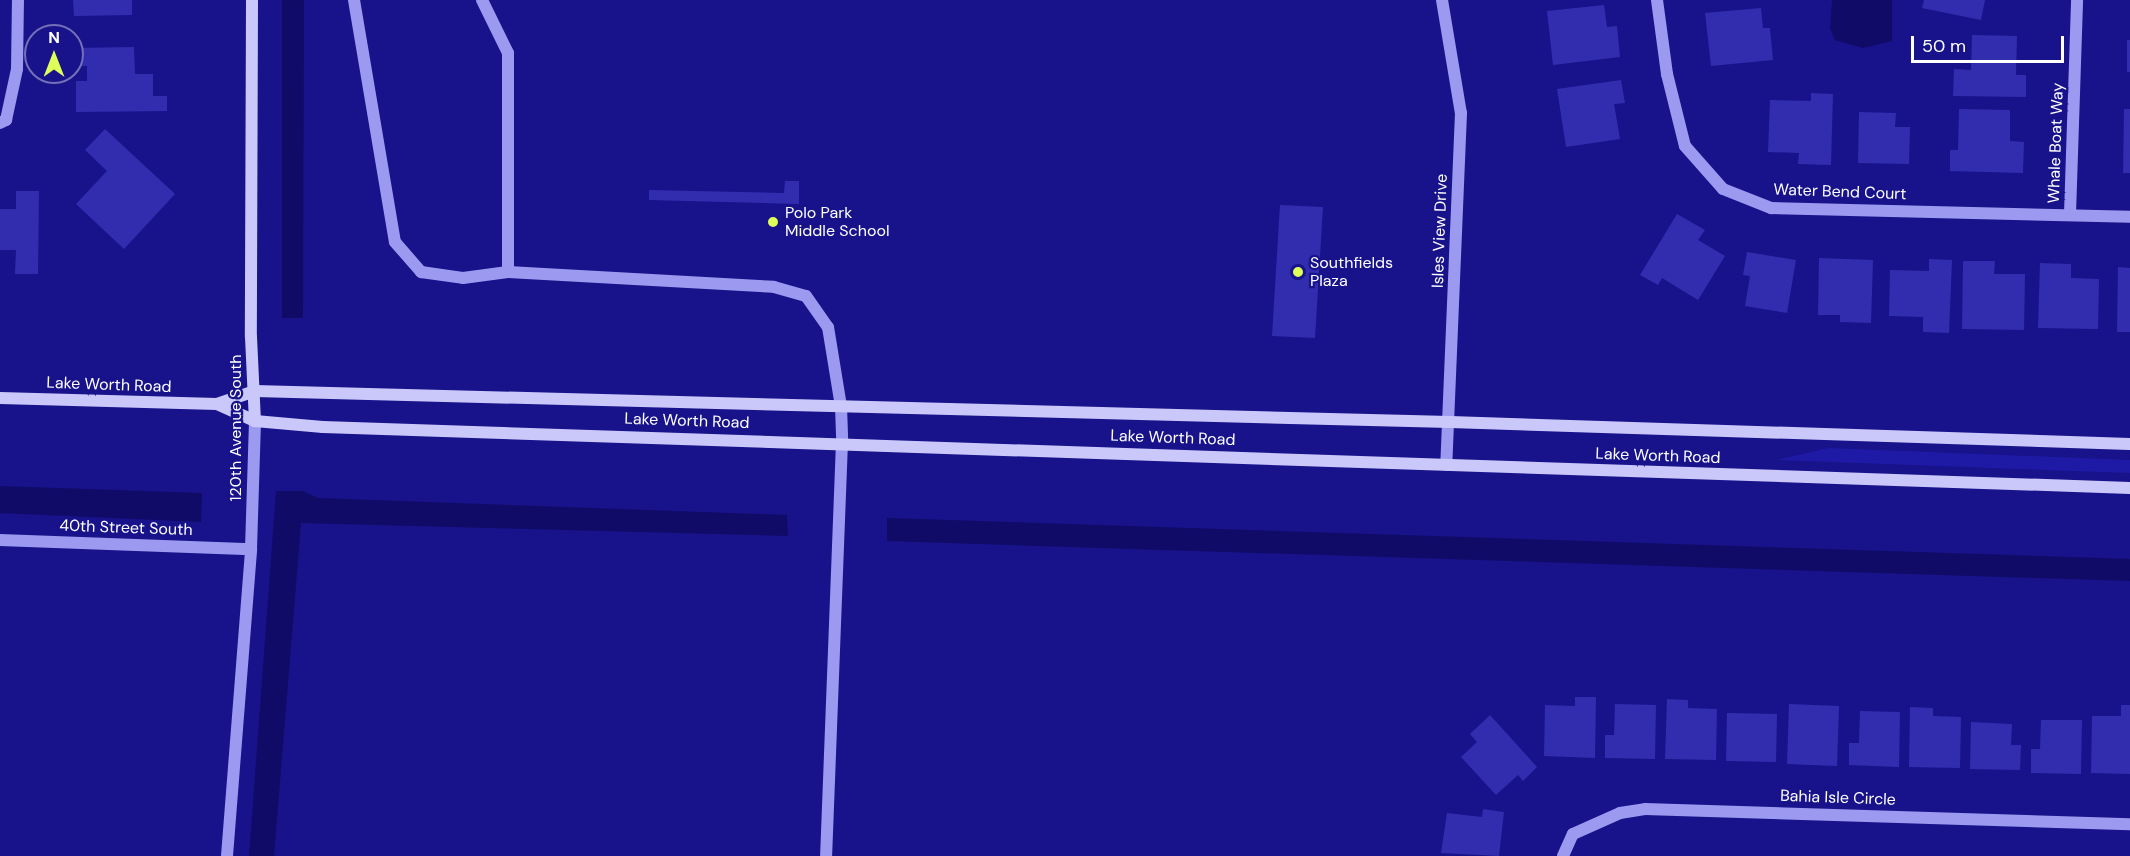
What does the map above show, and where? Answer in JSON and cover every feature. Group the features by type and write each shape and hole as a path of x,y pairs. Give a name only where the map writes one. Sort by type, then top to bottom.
{"street":[{"path":"0,123 6,120 17,69 18,0"},
{"name":"120th Avenue South","path":"226,856 251,549 255,421 251,337 252,0"},
{"path":"354,0 395,242 421,272 463,278 508,272 774,287 806,296 828,327 842,406 842,442 826,856"},
{"path":"482,0 508,53 508,272"},
{"name":"Isles View Drive","path":"1442,0 1461,113 1450,422 1446,465"},
{"name":"Water Bend Court","path":"1657,0 1667,74 1685,146 1723,189 1771,208 2130,217"},
{"name":"Whale Boat Way","path":"2070,214 2077,0"},
{"name":"Lake Worth Road","path":"0,398 217,404 255,391 1450,422 2130,444"},
{"name":"Lake Worth Road","path":"217,404 255,421 323,427 842,442 2130,488"},
{"name":"40th Street South","path":"0,540 251,549"},
{"name":"Bahia Isle Circle","path":"1563,856 1573,834 1620,813 1645,809 2130,824"}],"shaded area":[{"path":"282,0 304,0 303,318 282,318"},
{"path":"1832,0 1892,0 1892,41 1863,48 1835,40 1830,28"},
{"path":"1828,448 2130,460 2130,473 1777,460"},
{"path":"0,486 202,493 201,522 0,513"},
{"path":"276,491 303,491 318,498 787,515 788,536 301,523 274,856 249,856"},
{"path":"887,518 2130,559 2130,581 887,541"}],"building":[{"path":"73,0 132,0 132,15 74,16"},
{"path":"1924,0 1985,0 1981,20 1922,8"},
{"path":"1604,5 1607,27 1617,26 1620,57 1553,65 1547,11"},
{"path":"1761,8 1763,28 1770,28 1773,60 1711,66 1705,13"},
{"path":"1972,35 2017,36 2016,75 2026,75 2026,97 1953,96 1954,69 1971,70"},
{"path":"2127,40 2130,40 2130,72 2127,72"},
{"path":"134,47 135,74 153,74 153,96 167,96 167,111 76,112 76,84 84,84 84,81 87,81 84,48"},
{"path":"1621,80 1625,103 1614,104 1620,139 1566,147 1557,89"},
{"path":"1811,93 1833,94 1831,165 1798,164 1799,153 1768,152 1770,100 1811,101"},
{"path":"1959,109 2010,110 2010,141 2024,142 2023,173 1950,171 1950,150 1958,150"},
{"path":"2124,109 2130,109 2130,173 2123,173"},
{"path":"1859,112 1896,113 1895,127 1910,127 1909,164 1858,163"},
{"path":"105,129 175,194 124,249 76,204 107,171 85,150"},
{"path":"785,181 799,181 799,204 649,200 649,190 784,193"},
{"path":"16,191 39,191 38,274 15,274 16,250 0,250 0,209 16,209"},
{"name":"Southfields Plaza","path":"1280,205 1323,207 1315,338 1272,336"},
{"path":"1677,214 1705,230 1698,240 1725,256 1698,300 1662,278 1658,285 1640,275"},
{"path":"1747,252 1796,260 1787,313 1745,306 1750,276 1743,275"},
{"path":"1819,258 1873,260 1871,323 1840,322 1840,315 1818,315"},
{"path":"1929,259 1952,260 1949,333 1923,332 1923,317 1889,316 1890,270 1929,271"},
{"path":"1963,261 1995,261 1994,274 2025,274 2024,330 1962,329"},
{"path":"2040,263 2071,264 2071,278 2099,279 2098,329 2038,328"},
{"path":"2118,267 2130,268 2130,332 2117,332"},
{"path":"1575,697 1596,697 1595,758 1544,756 1545,705 1575,706"},
{"path":"1667,699 1688,700 1688,708 1717,709 1716,760 1665,759"},
{"path":"1615,704 1656,705 1655,759 1605,758 1605,735 1614,735"},
{"path":"1789,704 1839,706 1837,766 1787,764"},
{"path":"2121,705 2130,705 2130,774 2091,773 2092,716 2121,716"},
{"path":"1910,707 1933,708 1933,716 1961,717 1960,768 1909,767"},
{"path":"1860,711 1900,712 1899,767 1849,765 1849,743 1859,743"},
{"path":"1727,713 1777,714 1776,762 1726,761"},
{"path":"1490,715 1537,767 1523,781 1518,775 1496,795 1461,757 1477,742 1470,734"},
{"path":"2041,720 2082,720 2081,774 2031,773 2031,749 2040,749"},
{"path":"1971,722 2012,724 2011,745 2021,745 2020,770 1970,769"},
{"path":"1483,809 1504,812 1499,856 1441,853 1447,813 1482,817"}],"place":[{"name":"Polo Park Middle School","path":"773,222"},
{"name":"Southfields Plaza","path":"1298,272"}]}
